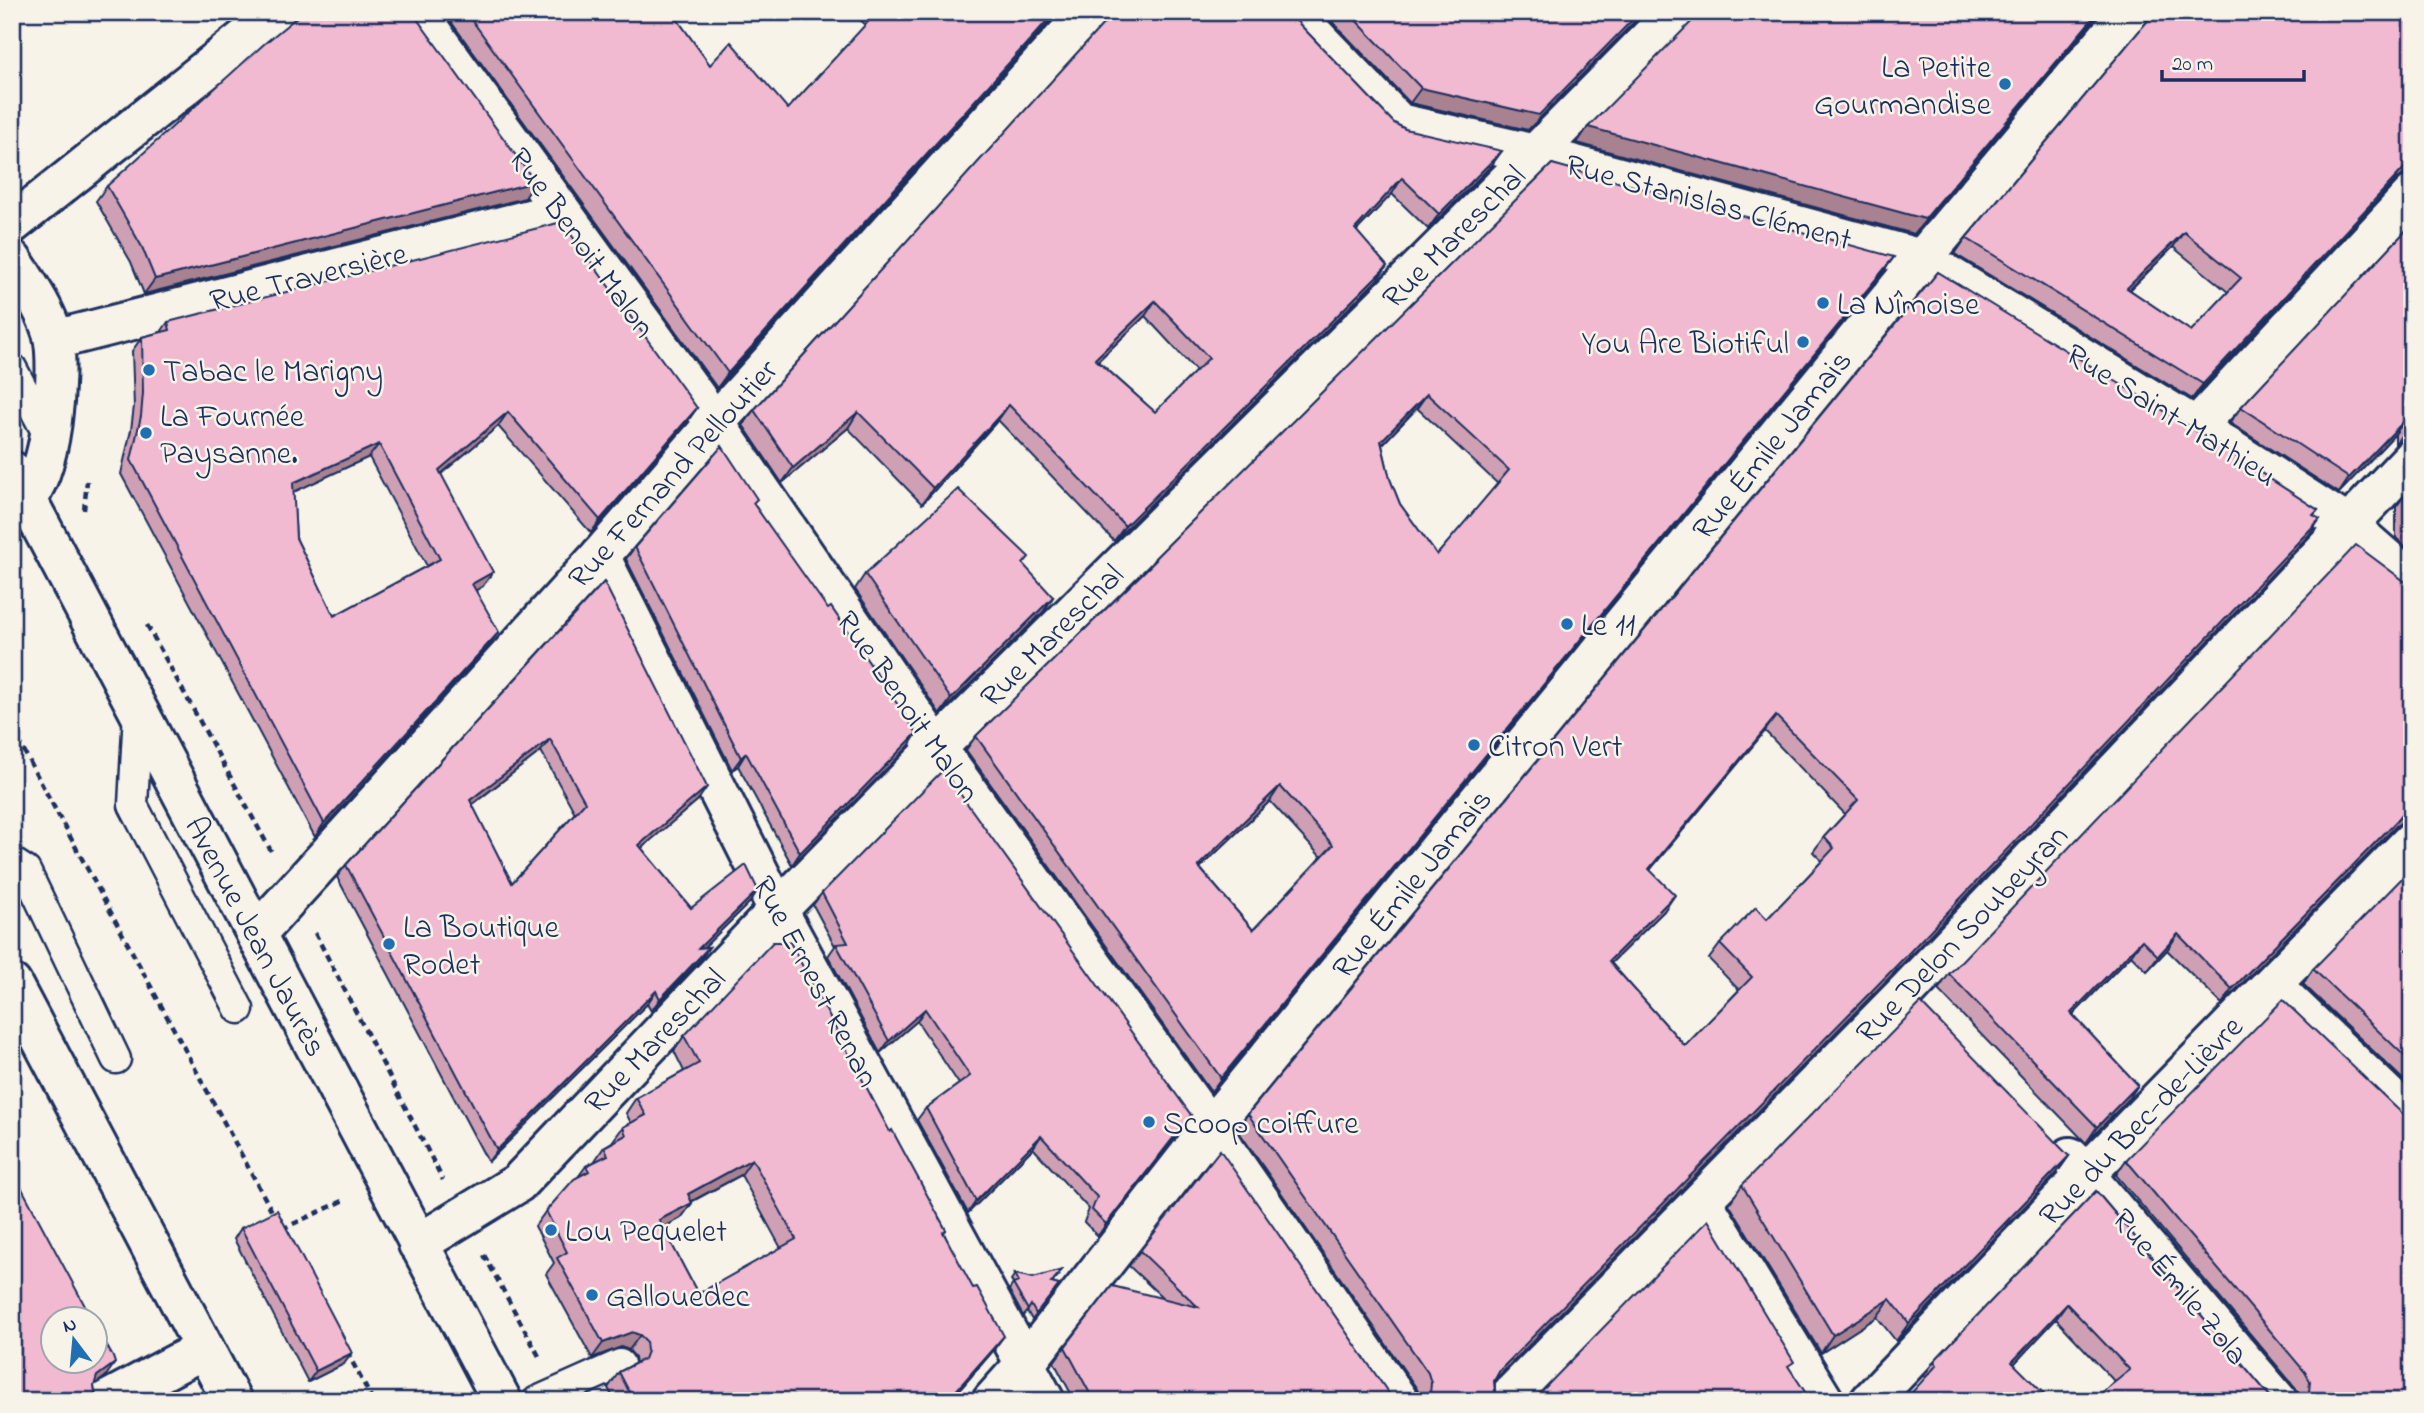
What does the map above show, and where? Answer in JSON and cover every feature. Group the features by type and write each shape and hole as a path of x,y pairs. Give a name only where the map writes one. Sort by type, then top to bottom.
{"street":[{"path":"12,224 278,12"},
{"name":"Rue Benoit Malon","path":"417,12 715,423 937,748 1210,1128 1399,1401"},
{"name":"Rue Fernand Pelloutier","path":"256,934 600,556 715,423 1088,12"},
{"name":"Rue Stanislas Clément","path":"1292,12 1399,123 1535,154 1922,259"},
{"name":"Rue Mareschal","path":"418,1244 518,1182 937,748 1675,12"},
{"name":"Rue Émile Jamais","path":"992,1401 1025,1364 1210,1128 1922,259 2129,12"},
{"path":"2196,427 2412,195"},
{"name":"Rue Traversière","path":"54,340 561,211"},
{"name":"Rue Saint-Mathieu","path":"1922,259 2196,427 2348,525 2412,581"},
{"path":"12,260 35,296 54,340 55,400 46,463 17,492"},
{"name":"Rue Delon Soubeyran","path":"1505,1401 1908,990 2412,458"},
{"name":"Avenue Jean Jaurès","path":"17,492 138,709 502,1401"},
{"name":"Rue Ernest Renan","path":"600,556 778,910 1045,1401"},
{"name":"Rue du Bec-de-Lièvre","path":"1870,1401 2412,841"},
{"path":"12,984 22,1025 232,1401"},
{"path":"2272,985 2412,1119"},
{"path":"1908,990 1936,1019"},
{"name":"Rue Émile Zola","path":"2049,1136 2087,1174 2278,1401"},
{"path":"1702,1201 1824,1401"},
{"path":"106,1401 204,1349"}],"lane":[{"path":"12,368 49,437"},
{"path":"138,709 133,805 239,1009"},
{"path":"12,862 26,871 116,1059"},
{"path":"547,1395 620,1364"}],"path":[{"path":"88,473 84,510 88,517"},
{"path":"141,614 294,892 463,1216 547,1395"},
{"path":"12,729 275,1217"},
{"path":"288,1241 281,1229 348,1198"},
{"path":"347,1352 373,1401"}],"building":[{"path":"303,12 412,12 535,182 155,279 142,247 107,186"},
{"path":"466,12 672,12 710,65 731,42 788,109 877,12 1055,12 728,373"},
{"path":"1114,12 1288,12 1394,123 1405,129 1502,151 1439,214 1402,178 1355,229 1387,266 1125,526 1009,405 933,488 858,412 793,468 754,410","holes":["1155,301 1209,358 1155,412 1095,359"]},
{"path":"1348,12 1640,12 1539,115 1421,88"},
{"path":"1701,12 2098,12 1925,219 1588,127"},
{"path":"2155,12 2412,12 2412,162 2203,384 1966,238","holes":["2184,232 2241,278 2191,331 2127,288"]},
{"path":"1552,164 1894,257 1221,1078 976,736 1156,560 1155,558","holes":["1427,394 1509,470 1437,555 1400,504 1390,479 1381,441","1280,786 1333,845 1253,930 1198,866"]},
{"path":"562,222 697,408 600,520 508,412 439,470 493,572 472,584 499,632 324,823 131,460 141,416 142,337 170,330 168,322","holes":["379,444 440,559 334,616 296,538 293,483"]},
{"path":"2412,224 2412,425 2406,429 2406,419 2349,478 2241,407"},
{"path":"1938,272 2195,430 2318,510 2313,515 2320,519 1903,959 1500,1370 1494,1381 1495,1392 1500,1401 1424,1401 1430,1394 1428,1373 1248,1114","holes":["1776,716 1858,800 1824,837 1834,848 1767,919 1756,907 1720,944 1752,977 1685,1046 1609,961 1675,895 1649,869"]},
{"path":"722,446 757,499 753,503 828,609 831,607 917,733 800,853 746,753 741,758 635,547"},
{"path":"2412,486 2412,527 2406,522 2406,492"},
{"path":"958,489 1029,557 1023,564 1053,597 951,699 865,574"},
{"path":"2356,545 2412,584 2412,808 2407,810 2232,989 2178,934 2158,956 2142,940 2071,1013 2138,1085 2097,1127 1949,974"},
{"path":"604,582 707,787 639,845 691,908 746,865 758,890 699,948 709,947 660,999 656,991 497,1150 346,865","holes":["550,739 585,802 512,883 470,800"]},
{"path":"943,770 1191,1115 1106,1224 1092,1210 1097,1197 1041,1136 976,1201 926,1108 970,1076 925,1009 889,1041 836,944 848,943 822,893"},
{"path":"2412,868 2412,944 2407,950 2412,955 2412,1063 2313,969"},
{"path":"773,942 790,942 890,1132 892,1130 946,1230 943,1232 973,1288 977,1287 1004,1336 947,1401 634,1401 619,1372 644,1359 646,1341 632,1332 603,1343 557,1258 567,1252 546,1211 574,1179 589,1171 586,1166 608,1155 604,1147 626,1135 623,1127 646,1115 636,1098 699,1063 684,1036","holes":["752,1159 796,1239 698,1294 659,1220 692,1203 688,1194"]},
{"path":"2283,1000 2412,1122 2412,1401 2304,1401 2309,1392 2310,1381 2305,1372 2126,1160"},
{"path":"1921,1003 2069,1156 1909,1323 1890,1299 1833,1335 1742,1185"},
{"path":"1220,1150 1395,1401 1094,1401 1065,1347 1112,1286 1198,1307 1140,1251"},
{"path":"12,1170 84,1304 38,1304 38,1374 100,1374 94,1386 99,1401 12,1401"},
{"path":"2096,1191 2274,1401 2091,1401 2130,1370 2067,1304 2012,1362 2051,1401 1904,1401 1937,1365 1934,1361"},
{"path":"277,1210 352,1353 316,1371 241,1228"},
{"path":"1708,1220 1794,1362 1788,1366 1811,1401 1532,1401"},
{"path":"1062,1270 1051,1283 1059,1285 1036,1314 1031,1305 1028,1310 1013,1284 1019,1282 1015,1274 1033,1278"},
{"path":"108,1348 113,1357 115,1363 108,1368"}],"place":[{"name":"La Petite Gourmandise","path":"2005,84"},
{"name":"La Nîmoise","path":"1823,303"},
{"name":"You Are Biotiful","path":"1803,342"},
{"name":"Tabac le Marigny","path":"149,370"},
{"name":"La Fournée Paysanne.","path":"146,433"},
{"name":"Le 11","path":"1567,624"},
{"name":"Citron Vert","path":"1474,745"},
{"name":"La Boutique Rodet","path":"389,944"},
{"name":"Scoop coiffure","path":"1149,1122"},
{"name":"Lou Pequelet","path":"551,1230"},
{"name":"Gallouedec","path":"592,1295"}]}
